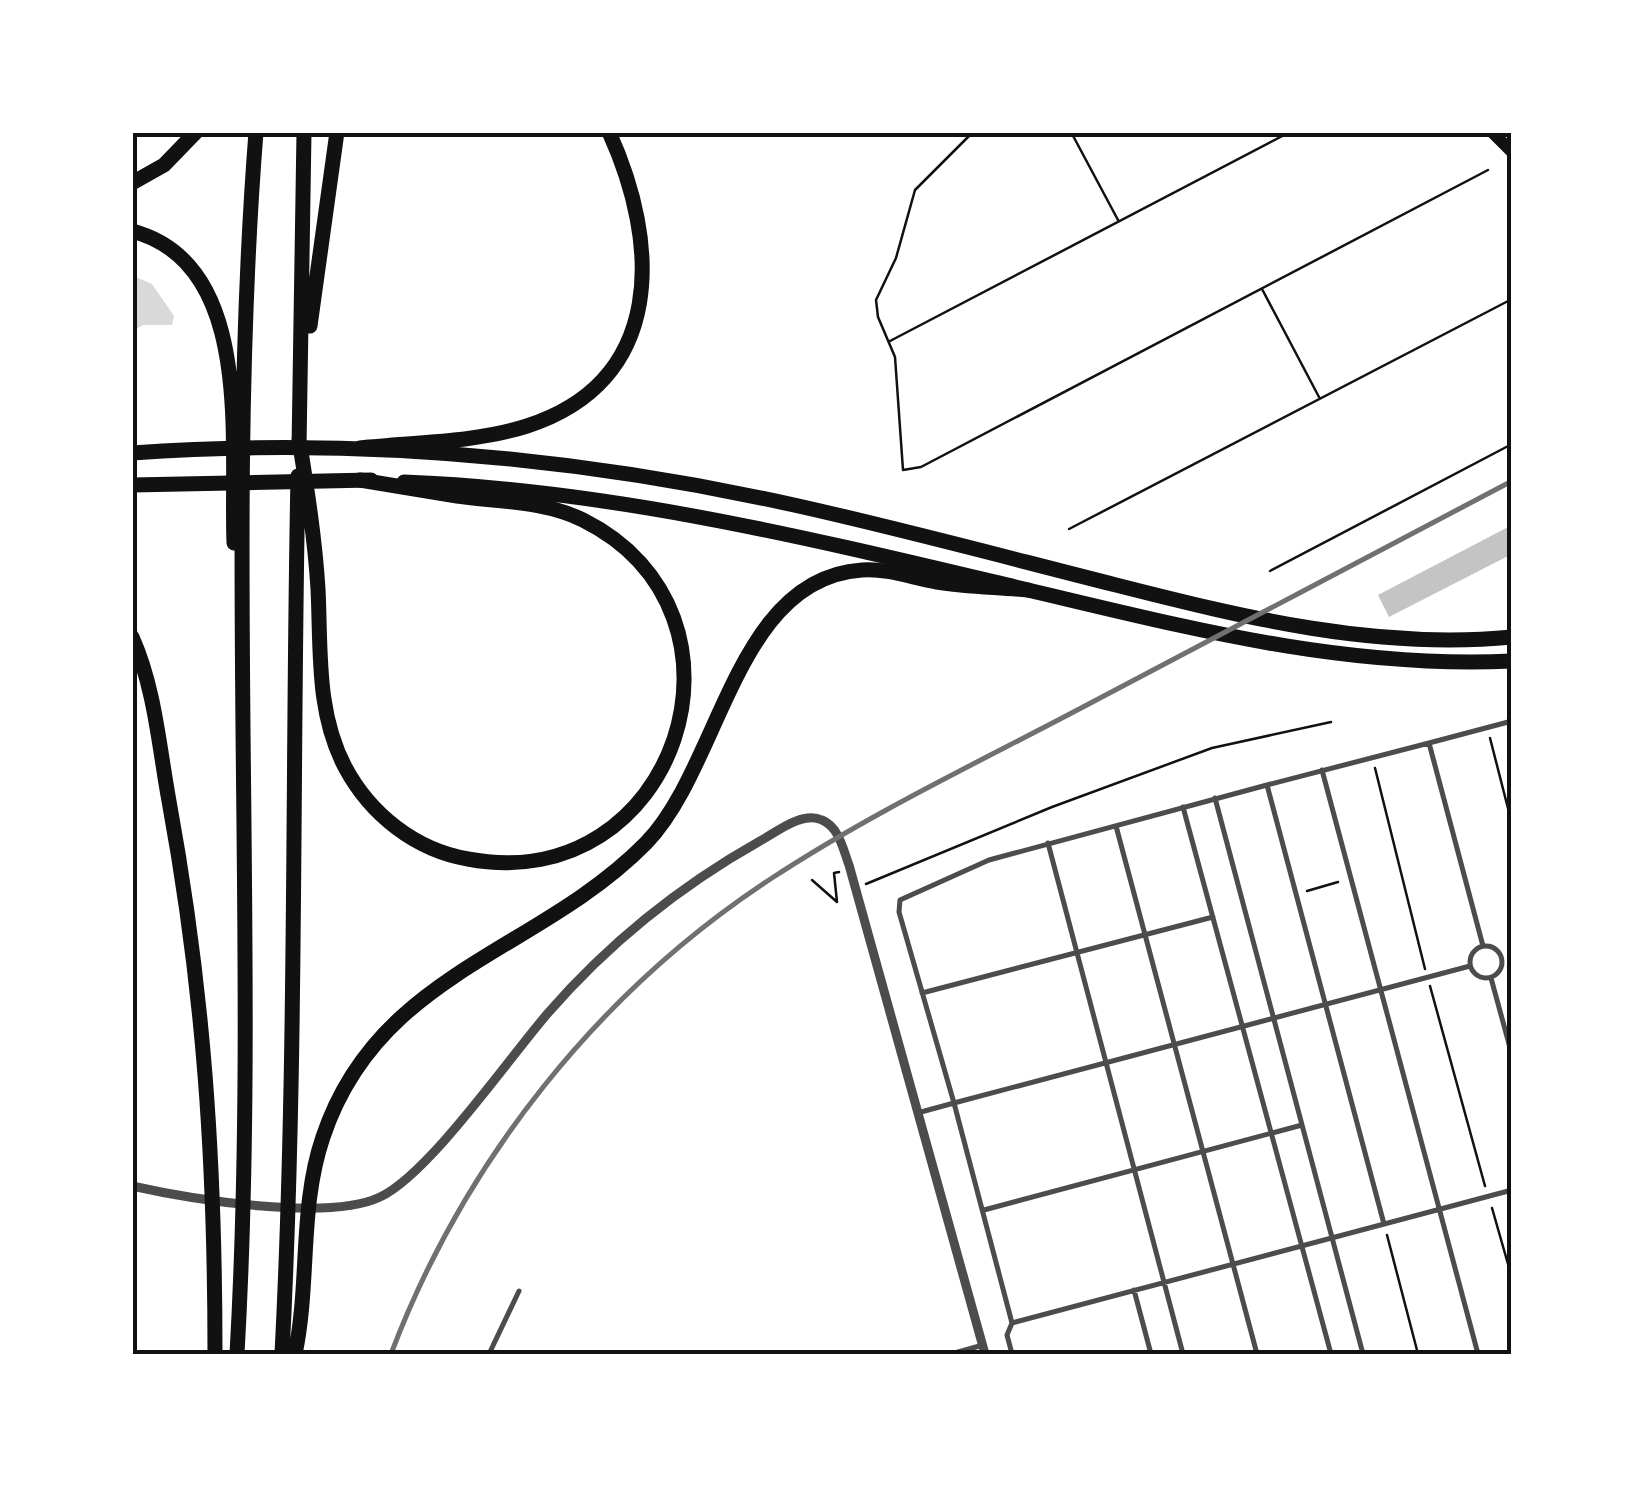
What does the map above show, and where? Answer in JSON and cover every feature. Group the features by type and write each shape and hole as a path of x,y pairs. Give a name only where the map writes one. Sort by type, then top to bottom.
{"highway":[{"path":"132,184 164,165 196,132"},
{"path":"237,1354 243,1213 244,450 256,132"},
{"path":"282,1354 290,1195 291,801 304,132"},
{"path":"301,382 337,132"},
{"path":"360,448 482,436 529,426 574,403 615,365 639,315 643,258 630,186 609,132"},
{"path":"132,231 169,244 184,254 208,287 221,330 228,375 242,773"},
{"path":"299,439 311,511 325,710 337,752 358,790 402,832 459,858 530,862 556,857 597,840 645,797 676,738 684,663 676,627 660,590 616,540 564,511 360,480"},
{"path":"132,453 360,448 571,465 717,490 1304,628 1412,639 1512,637"},
{"path":"132,484 360,480 473,484 634,503 1313,653 1414,663 1512,662"},
{"path":"295,1354 307,1216 318,1154 337,1101 376,1040 433,987 594,888 649,840 692,779 754,644 788,602 832,576 869,569 938,582 1028,590"},
{"path":"132,637 150,693 198,972 215,1192 215,1354"}],"main road":[{"path":"1492,132 1512,152"}],"street":[{"path":"132,1186 196,1200 326,1207 382,1197 416,1170 572,988 678,894 740,852 808,818 824,820 835,830 849,866 921,1112 984,1350"}],"lane":[{"path":"1012,1354 1007,1335 1012,1322 984,1210 898,912 900,900 908,892 989,860 1512,721"},
{"path":"1429,742 1482,946"},
{"path":"1322,770 1478,1354"},
{"path":"1268,785 1384,1224"},
{"path":"1216,798 1363,1354"},
{"path":"1183,807 1330,1354"},
{"path":"1116,825 1257,1354"},
{"path":"1048,843 1183,1354"},
{"path":"922,993 1212,917"},
{"path":"1482,946 1498,950 1502,958 1498,973 1491,978 1475,974 1470,966 1474,950 1482,946"},
{"path":"1502,958 1512,955"},
{"path":"921,1112 1470,966"},
{"path":"1491,978 1512,1055"},
{"path":"984,1210 1302,1125"},
{"path":"1012,1322 1512,1190"},
{"path":"1134,1290 1152,1354"},
{"path":"489,1354 519,1291"},
{"path":"951,1354 984,1350"}],"path":[{"path":"973,132 915,190 896,258 876,300 899,385 896,425 902,470 921,466 1488,170"},
{"path":"1071,132 1119,221"},
{"path":"889,341 1290,132"},
{"path":"1261,288 1320,398"},
{"path":"1069,529 1512,298"},
{"path":"1270,570 1512,444"},
{"path":"855,889 1052,807 1212,748 1331,722"},
{"path":"1487,727 1512,824"},
{"path":"1372,757 1428,977 1512,1278"},
{"path":"812,880 837,902 834,873 849,866"},
{"path":"1296,894 1350,878"},
{"path":"1384,1224 1418,1354"}],"shaded area":[{"path":"133,276 152,284 174,316 172,325 143,325 133,331"}],"building":[{"path":"1512,525 1512,554 1389,617 1378,595"}],"railway":[{"path":"391,1354 421,1283 498,1148 595,1027 709,923 772,878 886,810 1512,481"}]}
